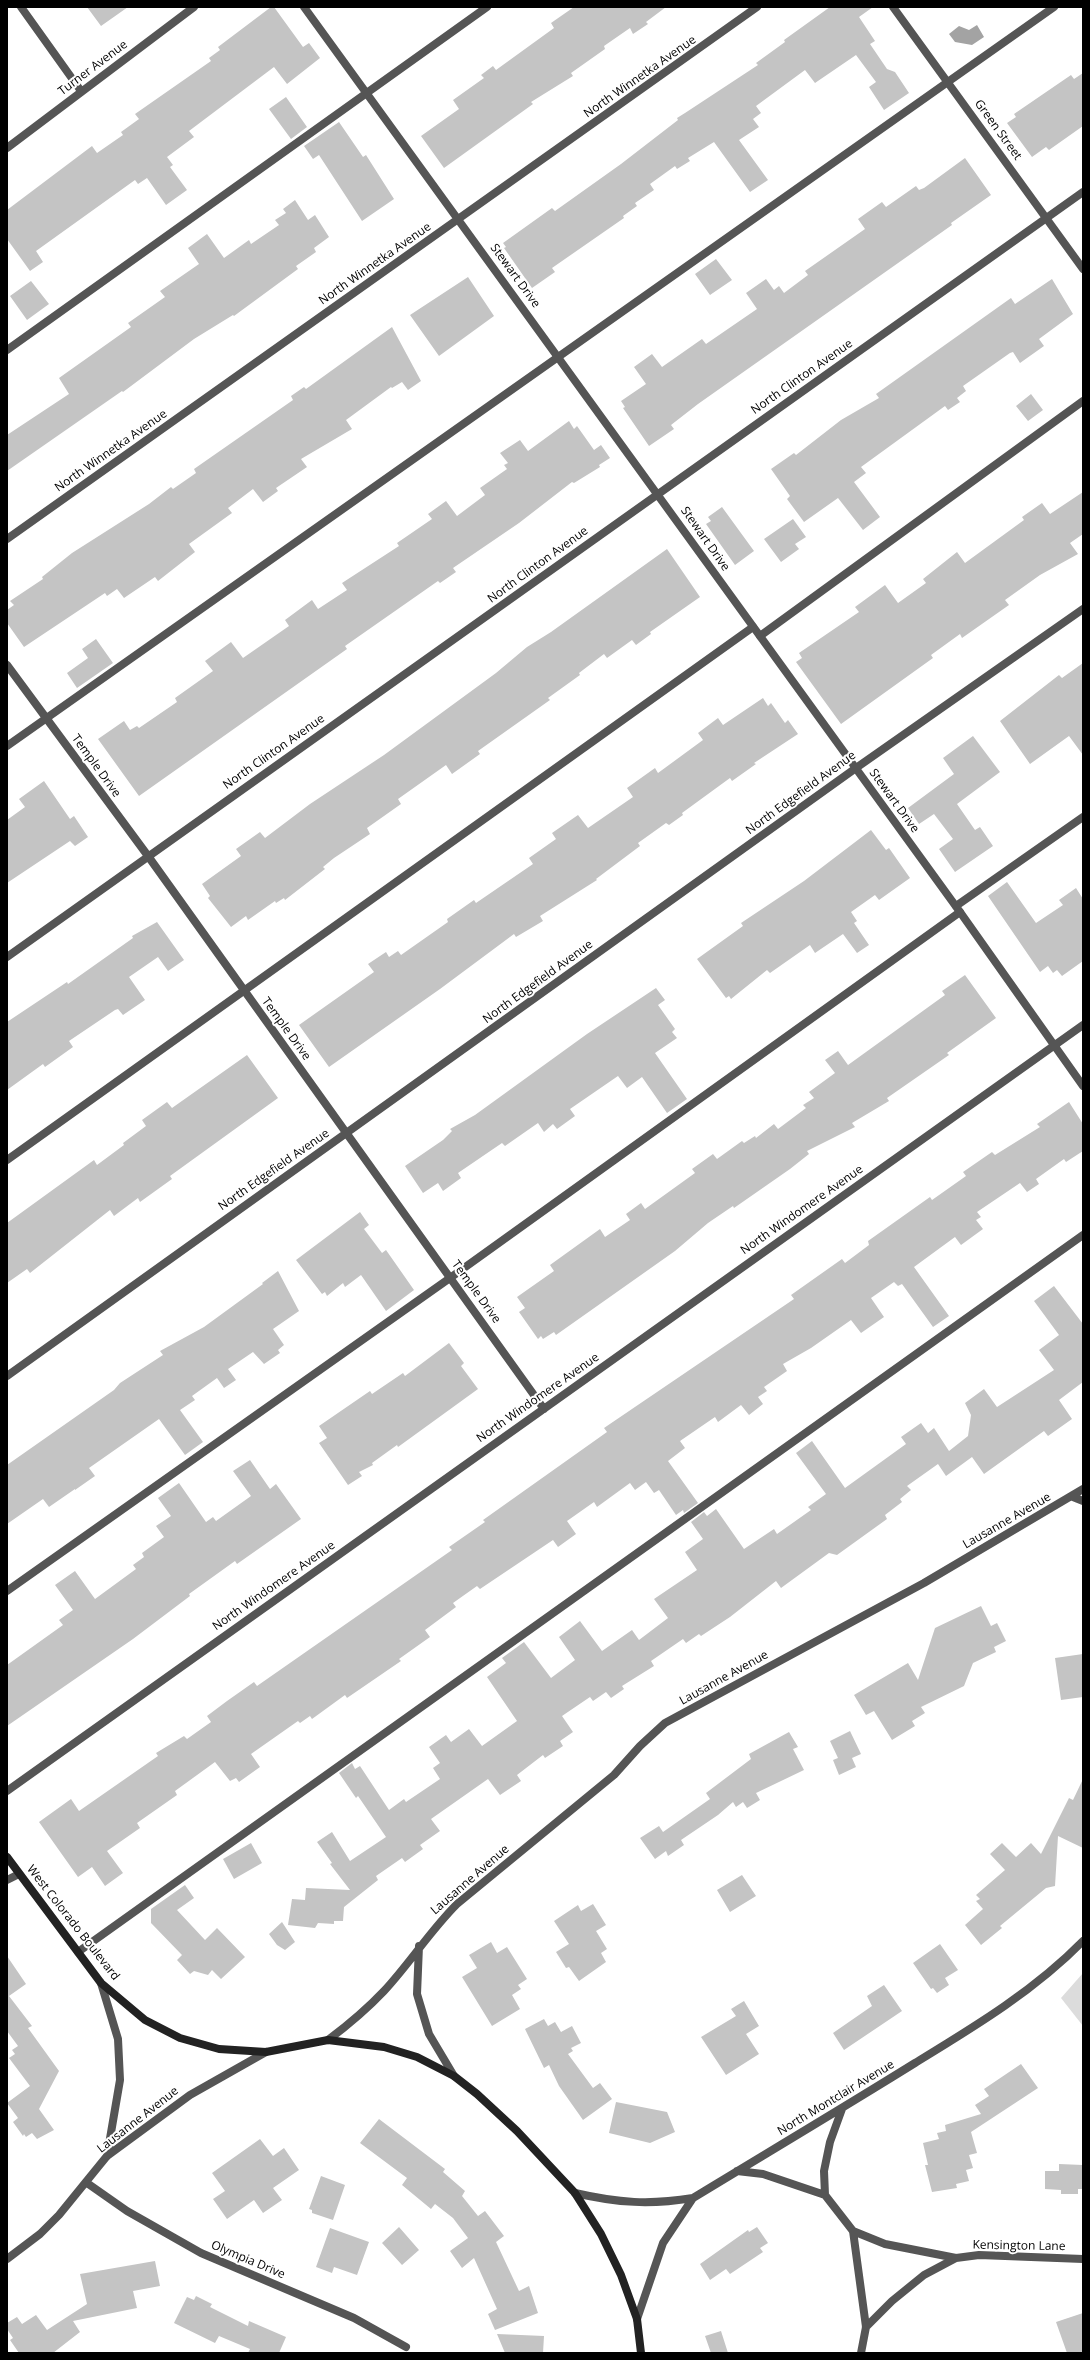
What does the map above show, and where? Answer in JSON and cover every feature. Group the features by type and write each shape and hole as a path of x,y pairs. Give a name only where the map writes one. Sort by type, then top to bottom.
{"street":[{"path":"21,7 81,91"},
{"name":"Turner Avenue","path":"7,148 194,7"},
{"name":"Stewart Drive","path":"304,7 958,909 1083,1086"},
{"path":"7,350 487,7"},
{"name":"North Winnetka Avenue","path":"7,539 757,7"},
{"name":"Green Street","path":"893,7 949,82 1083,269"},
{"path":"7,746 557,356 1054,7"},
{"name":"North Clinton Avenue","path":"7,957 1083,192"},
{"path":"760,636 1083,401"},
{"name":"North Edgefield Avenue","path":"7,1376 347,1134 856,768 1083,609"},
{"path":"7,1160 753,627"},
{"name":"Temple Drive","path":"7,665 148,856 544,1409"},
{"path":"7,1591 450,1278 1083,817"},
{"name":"North Windomere Avenue","path":"7,1791 1083,1025"},
{"path":"78,1952 1083,1235"},
{"name":"Lausanne Avenue","path":"328,2040 358,2016 385,1990 419,1946 457,1904 614,1775 640,1746 665,1723 924,1583 1083,1489"},
{"path":"1073,1496 1083,1501"},
{"name":"West Colorado Boulevard","path":"7,1857 101,1983 144,2020 180,2038 219,2049 266,2052 328,2040 356,2042 384,2047 417,2057 454,2076 477,2094 518,2131 575,2192 601,2234 620,2274 637,2319 641,2353"},
{"path":"7,1880 19,1874"},
{"name":"North Montclair Avenue","path":"575,2192 604,2200 636,2204 666,2203 693,2198 842,2109 981,2022 1024,1993 1066,1958 1083,1941"},
{"path":"419,1946 417,1994 430,2034 454,2076"},
{"path":"101,1983 118,2039 120,2080 107,2156"},
{"name":"Lausanne Avenue","path":"7,2259 40,2234 87,2183 107,2156 190,2095 266,2052"},
{"path":"825,2195 824,2171 830,2142 842,2109"},
{"path":"737,2171 763,2174 825,2195 853,2231 866,2328 861,2353"},
{"name":"Olympia Drive","path":"87,2183 127,2211 201,2253 354,2318 406,2347"},
{"path":"637,2319 663,2243 693,2198"},
{"name":"Kensington Lane","path":"853,2231 885,2244 956,2258 980,2255 1083,2259"},
{"name":"Kensington Lane","path":"866,2328 892,2301 924,2275 956,2258"}],"shaded area":[{"path":"977,25 984,37 972,45 955,42 949,34 959,26 969,30"},
{"path":"1083,1973 1083,2026 1061,1998"}],"building":[{"path":"87,7 128,7 101,26"},
{"path":"271,7 274,7 303,47 309,43 320,58 287,84 274,67 189,131 194,137 167,157 173,165 170,167 187,190 166,205 147,178 138,184 135,180 36,251 43,262 30,271 7,239 7,210 92,146 97,153 123,135 121,132 139,119 135,114 211,61 209,58 220,50 218,47"},
{"path":"574,7 666,7 646,22 648,24 633,34 630,28 604,46 605,49 571,73 573,76 531,102 533,104 444,168 421,136 459,109 453,100 484,78 481,75 493,66 496,70 554,28 551,23"},
{"path":"830,7 873,7 859,17 875,41 870,44 887,69 895,72 909,93 884,110 869,87 876,82 856,55 815,83 805,70 756,106 761,113 753,119 759,127 739,140 768,180 750,192 714,142 688,158 690,161 677,169 675,166 650,184 654,190 635,203 637,206 623,216 624,218 552,268 555,272 532,288 504,248 506,247 503,243 552,208 555,211 621,164 678,120 677,118 758,65 756,63 785,42 784,40"},
{"path":"1083,73 1083,126 1049,150 1046,147 1032,157 1007,123 1016,117 1014,114 1071,75 1074,79"},
{"path":"286,97 307,127 291,139 269,109"},
{"path":"339,122 363,157 366,155 394,199 362,221 319,155 313,159 304,146"},
{"path":"965,158 991,195 951,223 952,225 698,404 671,425 674,429 649,446 623,408 625,407 621,401 646,384 634,367 652,354 662,367 702,339 706,344 757,309 746,293 766,279 774,290 779,286 784,293 808,275 805,271 865,229 858,219 882,202 886,207 916,186 919,190 924,188"},
{"path":"295,200 308,220 315,215 329,237 314,248 316,252 296,266 298,269 234,316 233,315 194,339 123,392 122,391 7,471 7,435 69,394 59,378 131,327 128,323 165,297 160,291 199,264 188,248 207,234 224,258 249,240 251,244 279,225 275,220 286,213 283,209"},
{"path":"716,259 732,280 710,295 695,274"},
{"path":"468,277 494,316 439,356 410,315"},
{"path":"1052,279 1073,314 1039,339 1044,346 1020,363 1013,352 1010,353 963,386 966,391 957,398 960,402 948,410 945,406 861,467 866,473 854,482 880,517 863,530 838,498 804,522 787,499 790,496 771,469 794,453 796,455 841,420 879,398 876,394 1011,298 1015,304"},
{"path":"31,281 49,304 27,320 10,296"},
{"path":"392,327 421,381 408,390 402,382 392,388 391,387 346,420 352,429 301,459 307,467 276,488 278,491 263,502 253,489 228,508 232,513 189,544 195,552 158,581 155,577 124,598 117,589 107,596 105,593 24,647 7,623 7,610 14,605 10,601 43,579 42,577 72,553 149,504 171,487 173,489 196,473 194,469 293,400 291,396 304,387 306,389"},
{"path":"1031,394 1043,410 1028,421 1016,406"},
{"path":"569,421 574,429 577,426 594,450 601,445 610,458 599,465 600,467 574,483 572,482 519,523 453,568 456,572 440,583 438,581 345,646 347,649 139,796 98,739 124,721 130,730 137,726 139,728 177,702 175,698 213,671 205,661 231,642 243,658 289,626 285,620 312,600 318,609 347,590 342,583 399,546 397,543 432,519 428,514 446,501 457,516 485,495 480,488 507,469 504,465 508,463 500,453 520,440 528,451"},
{"path":"1083,492 1083,534 1070,543 1078,554 1040,575 1005,600 1009,605 962,638 960,634 931,655 933,658 841,724 796,662 802,658 799,653 859,612 855,607 885,585 898,603 926,583 923,579 957,552 965,563 1024,520 1022,517 1042,503 1050,514"},
{"path":"722,507 754,551 735,565 706,524 711,521 708,517"},
{"path":"793,519 806,537 795,544 799,549 781,562 764,539"},
{"path":"667,549 700,597 650,632 651,634 636,645 632,640 607,658 604,654 579,673 580,675 548,698 550,700 478,751 480,754 452,774 446,765 398,799 401,804 367,828 370,834 334,858 323,867 325,869 285,900 284,898 276,903 275,901 248,920 246,916 231,927 208,898 210,896 202,884 241,856 236,849 260,832 265,838 310,804 384,755 496,673 527,647 551,632"},
{"path":"96,639 113,663 77,688 67,673 88,658 82,649"},
{"path":"1083,663 1083,755 1069,736 1030,764 1000,721 1059,675 1062,678"},
{"path":"763,698 768,706 771,703 785,723 788,720 798,734 754,763 756,764 732,781 730,778 682,813 683,815 669,825 666,823 638,843 640,846 596,879 597,880 540,916 543,921 516,937 514,934 440,989 329,1067 299,1025 374,972 368,964 386,952 389,957 398,951 401,955 448,922 447,919 474,900 476,903 533,864 529,858 556,839 552,833 578,815 588,828 633,797 627,788 655,768 658,773 703,740 698,733 718,718 723,725"},
{"path":"973,736 1000,772 957,804 975,830 980,827 993,846 955,872 939,849 953,839 934,814 919,824 908,808 954,774 943,758"},
{"path":"44,781 70,819 74,816 88,837 75,846 70,841 7,883 7,820 25,807 19,799"},
{"path":"871,830 886,850 889,848 910,878 879,900 875,895 851,912 857,921 854,923 869,945 857,953 843,934 815,953 810,945 770,973 767,970 731,999 729,996 726,998 697,959 743,926 741,923 804,881"},
{"path":"1007,882 1036,923 1063,905 1059,900 1076,888 1083,899 1083,961 1062,976 1057,970 1053,973 1048,966 1040,972 988,896"},
{"path":"157,922 184,960 168,971 158,957 129,977 145,1000 123,1015 118,1009 115,1010 69,1041 73,1047 45,1067 43,1064 7,1090 7,1022 67,982 68,984 133,938 132,936"},
{"path":"965,975 996,1018 947,1053 949,1055 887,1098 889,1101 852,1123 855,1127 807,1151 809,1154 790,1169 734,1208 733,1206 708,1223 675,1251 556,1335 554,1332 543,1339 541,1336 538,1339 519,1312 525,1308 517,1297 554,1271 550,1265 600,1229 605,1237 630,1220 626,1214 641,1203 645,1209 695,1173 692,1169 713,1154 717,1159 742,1141 744,1143 755,1136 756,1138 774,1124 778,1129 806,1108 803,1105 814,1098 809,1092 835,1073 825,1060 838,1051 848,1065 945,995 942,991"},
{"path":"656,988 665,1000 658,1005 675,1029 672,1032 677,1038 655,1053 687,1099 667,1113 642,1077 627,1088 618,1076 570,1109 575,1116 557,1129 553,1124 544,1132 538,1123 505,1146 502,1143 458,1173 461,1178 443,1191 438,1183 423,1193 405,1166 443,1140 452,1131 450,1129 475,1115 587,1034"},
{"path":"247,1055 278,1098 170,1176 172,1179 140,1202 138,1198 114,1216 110,1210 30,1273 27,1269 7,1283 7,1223 94,1160 97,1165 124,1145 123,1143 146,1126 142,1120 167,1102 172,1108"},
{"path":"1069,1102 1083,1124 1083,1151 1066,1162 1064,1159 1036,1179 1039,1184 1027,1192 1020,1183 977,1212 981,1217 976,1220 983,1229 961,1245 955,1237 914,1267 949,1316 933,1327 902,1284 898,1286 894,1282 871,1298 884,1317 861,1333 851,1320 811,1348 783,1364 787,1371 764,1387 767,1391 758,1397 763,1404 749,1415 741,1405 718,1422 715,1417 680,1441 685,1448 668,1461 698,1503 684,1513 683,1510 676,1515 659,1490 654,1493 646,1482 635,1490 630,1483 597,1507 594,1502 567,1521 576,1534 558,1547 553,1540 480,1589 477,1586 453,1603 456,1607 425,1630 430,1637 399,1659 401,1661 347,1698 345,1695 312,1719 310,1716 300,1723 298,1721 251,1754 260,1767 239,1782 236,1778 230,1781 215,1762 175,1791 177,1795 137,1823 140,1828 107,1851 123,1873 105,1886 92,1867 78,1877 39,1822 71,1799 79,1811 158,1756 156,1753 184,1736 187,1739 211,1722 207,1716 227,1701 254,1682 257,1686 452,1550 449,1547 485,1522 483,1520 607,1432 604,1428 794,1299 791,1295 842,1259 845,1263 869,1245 868,1241 930,1197 932,1200 966,1176 963,1172 992,1152 995,1155 1040,1127 1037,1124"},
{"path":"360,1212 369,1225 364,1229 382,1253 386,1250 414,1290 386,1311 361,1275 345,1287 343,1283 327,1296 325,1292 322,1294 296,1260"},
{"path":"278,1271 299,1311 273,1329 284,1345 278,1350 280,1353 264,1364 253,1352 228,1369 236,1380 224,1388 217,1378 192,1396 195,1400 180,1410 203,1442 185,1455 159,1419 89,1468 95,1476 75,1490 49,1507 43,1499 7,1524 7,1465 114,1390 120,1383 163,1355 160,1351 204,1327 263,1284 262,1283"},
{"path":"1054,1286 1083,1324 1083,1382 1059,1400 1072,1419 1048,1436 1044,1431 984,1474 972,1457 946,1476 938,1464 907,1486 911,1490 900,1499 902,1502 885,1515 887,1519 837,1555 829,1553 781,1588 776,1581 730,1617 701,1636 699,1634 686,1643 683,1639 651,1661 654,1666 622,1686 624,1689 611,1698 606,1692 593,1701 590,1697 562,1716 573,1732 560,1741 563,1746 545,1758 543,1755 517,1775 521,1781 500,1795 488,1779 431,1819 440,1831 420,1845 423,1849 405,1862 402,1858 376,1876 378,1880 344,1907 343,1921 334,1921 334,1924 318,1923 315,1928 288,1925 292,1899 305,1900 306,1888 350,1890 330,1864 332,1863 317,1842 332,1832 350,1861 386,1837 358,1796 356,1798 339,1773 352,1763 355,1769 360,1766 389,1810 404,1799 406,1802 440,1779 433,1768 440,1763 429,1747 446,1735 451,1742 469,1729 482,1746 517,1721 487,1677 506,1663 502,1658 524,1642 551,1678 575,1660 559,1637 580,1621 602,1651 632,1630 639,1640 668,1618 654,1599 697,1570 685,1552 703,1539 691,1522 704,1512 707,1516 716,1509 744,1549 774,1529 777,1534 811,1510 808,1507 826,1494 796,1453 812,1441 845,1488 906,1444 901,1437 921,1423 928,1433 934,1428 949,1451 968,1436 971,1415 965,1403 984,1389 997,1407 1054,1370 1039,1350 1059,1335 1034,1301"},
{"path":"449,1343 464,1363 461,1366 478,1389 398,1447 397,1445 372,1463 373,1465 359,1472 362,1476 348,1485 319,1443 327,1438 319,1426 370,1391 372,1394 403,1373 405,1376"},
{"path":"250,1460 270,1489 276,1484 301,1519 237,1564 235,1561 189,1594 190,1596 133,1639 7,1726 7,1665 63,1625 59,1620 73,1610 55,1585 75,1571 95,1599 136,1569 133,1565 144,1557 142,1553 164,1537 156,1526 171,1516 158,1498 179,1483 206,1522 213,1517 216,1521 251,1496 233,1471"},
{"path":"981,1606 991,1626 997,1623 1006,1641 994,1647 996,1652 973,1663 964,1686 921,1707 925,1713 912,1721 915,1726 892,1740 874,1711 866,1715 854,1695 908,1663 918,1680 935,1628"},
{"path":"1083,1654 1083,1697 1061,1700 1055,1658"},
{"path":"850,1731 861,1754 852,1758 856,1767 839,1775 833,1760 838,1758 830,1741"},
{"path":"789,1732 798,1747 793,1749 804,1770 756,1793 760,1800 747,1808 743,1802 736,1807 733,1802 718,1815 681,1840 684,1845 668,1856 666,1851 655,1859 640,1838 659,1826 663,1832 710,1799 706,1793 751,1759 749,1754"},
{"path":"1083,1779 1083,1848 1058,1836 1055,1886 1046,1888 1000,1926 1002,1928 981,1945 965,1925 983,1909 976,1901 980,1899 976,1895 1005,1870 990,1854 1002,1843 1016,1857 1031,1843 1041,1854 1069,1798 1073,1800"},
{"path":"251,1843 262,1863 234,1879 223,1859"},
{"path":"742,1875 756,1896 730,1912 717,1890"},
{"path":"185,1885 194,1898 177,1910 205,1940 217,1928 245,1957 221,1979 212,1970 208,1975 194,1971 190,1974 177,1960 182,1955 151,1923 151,1909"},
{"path":"593,1904 606,1925 596,1931 607,1949 601,1953 606,1962 579,1981 569,1967 566,1968 556,1952 569,1944 554,1921 578,1905 581,1911"},
{"path":"282,1922 295,1942 285,1950 277,1945 269,1934"},
{"path":"491,1942 497,1953 507,1947 527,1979 518,1985 521,1989 512,1995 520,2009 492,2026 462,1977 477,1968 469,1955"},
{"path":"940,1944 958,1970 945,1978 949,1985 937,1993 933,1988 931,1989 913,1963"},
{"path":"7,1956 26,1984 9,1996 32,2026 28,2028 59,2071 39,2109 54,2130 37,2139 32,2133 26,2137 24,2134 23,2136 13,2122 18,2118 7,2103 30,2086 9,2058 15,2054 12,2050 18,2046 7,2031"},
{"path":"884,1985 902,2011 844,2050 833,2033 872,2006 867,1996"},
{"path":"744,2001 759,2026 746,2034 759,2054 726,2075 701,2037 736,2016 731,2009"},
{"path":"544,2019 548,2026 555,2022 561,2032 572,2026 581,2043 571,2048 573,2051 568,2054 593,2088 600,2083 612,2099 583,2120 559,2086 549,2065 544,2068 525,2029"},
{"path":"1021,2064 1038,2088 971,2132 977,2153 969,2155 973,2168 966,2170 969,2181 956,2184 957,2188 932,2192 925,2165 928,2165 923,2143 939,2139 937,2133 946,2131 945,2125 981,2114 975,2105 989,2096 984,2089"},
{"path":"616,2102 667,2112 675,2132 650,2143 609,2133"},
{"path":"379,2119 445,2169 443,2172 465,2191 462,2196 478,2216 485,2211 504,2236 496,2242 519,2291 529,2286 538,2313 495,2330 488,2314 497,2309 474,2258 462,2268 450,2251 468,2238 453,2218 435,2204 431,2209 402,2185 407,2178 360,2143"},
{"path":"260,2139 273,2156 284,2148 299,2170 273,2188 282,2200 263,2213 254,2200 227,2219 213,2199 225,2191 212,2173"},
{"path":"1059,2164 1083,2165 1083,2189 1078,2189 1078,2194 1061,2194 1061,2190 1045,2189 1045,2171 1059,2171"},
{"path":"321,2176 345,2185 333,2220 312,2213 312,2210 309,2209"},
{"path":"399,2227 419,2250 402,2265 382,2243"},
{"path":"757,2227 768,2243 760,2248 763,2252 730,2274 726,2269 710,2280 700,2264 748,2230 749,2232"},
{"path":"330,2228 369,2242 357,2275 334,2267 332,2273 316,2267"},
{"path":"155,2261 160,2286 133,2291 137,2308 73,2321 80,2332 53,2353 19,2353 10,2340 13,2338 7,2329 7,2323 17,2317 22,2324 36,2315 47,2330 87,2304 80,2274"},
{"path":"196,2296 212,2304 210,2307 248,2326 249,2321 286,2337 279,2353 248,2353 250,2349 219,2336 215,2343 174,2323 187,2297 194,2300"},
{"path":"1083,2313 1083,2353 1067,2353 1056,2322"},
{"path":"721,2331 728,2353 711,2353 705,2336"},
{"path":"497,2334 544,2336 543,2353 505,2353"}]}
